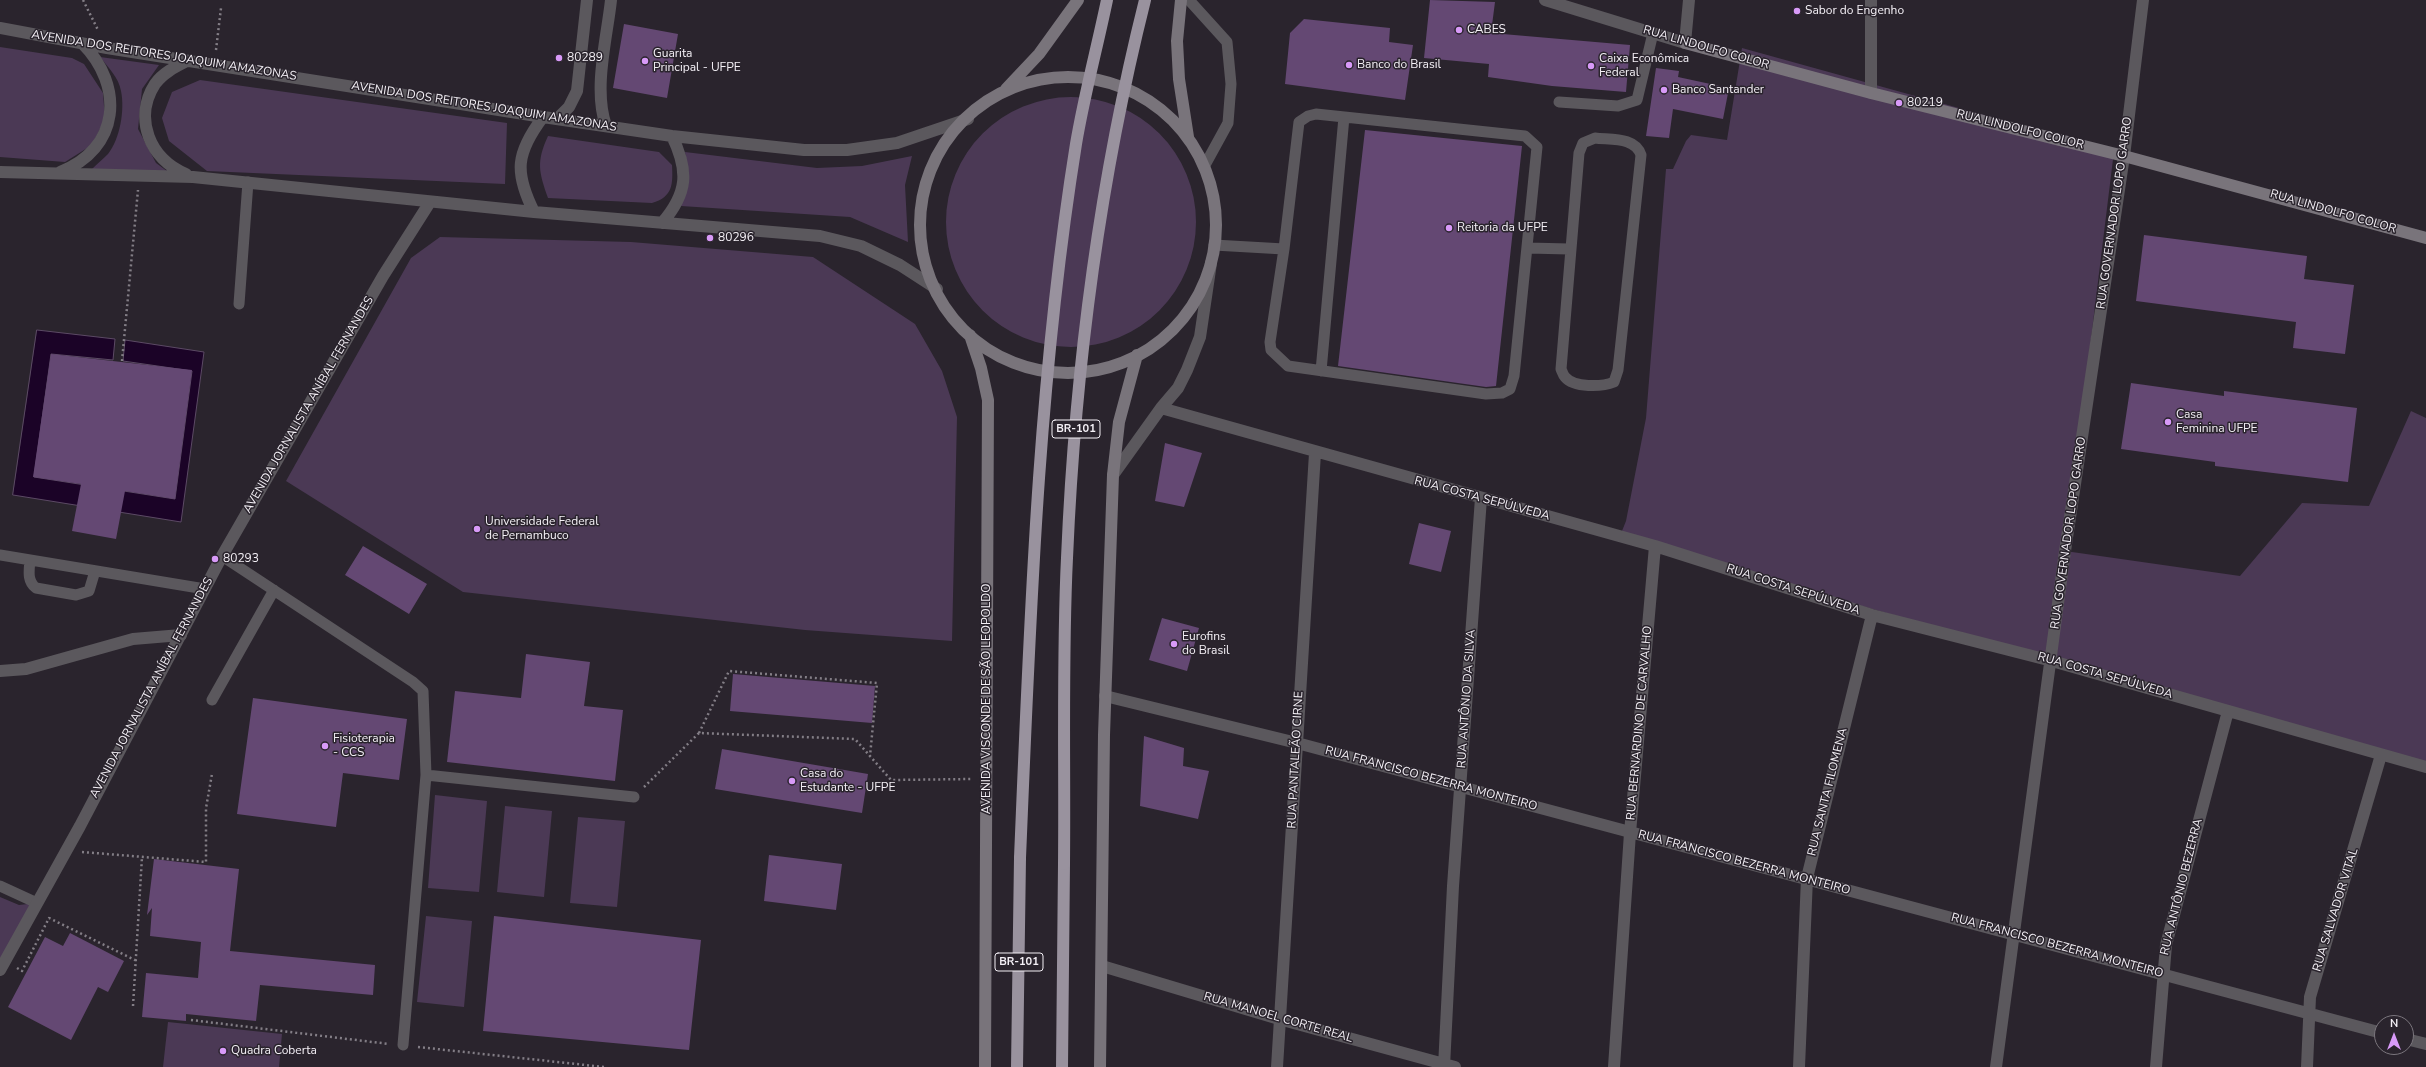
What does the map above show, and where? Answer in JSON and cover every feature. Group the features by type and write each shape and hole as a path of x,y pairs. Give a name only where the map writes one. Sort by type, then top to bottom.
{"highway":[{"name":"BR-101","path":"1017,1067 1020,858 1032,584 1048,364 1076,144 1107,0"},
{"name":"BR-101","path":"1062,1067 1066,558 1080,368 1103,196 1123,86 1145,0"}],"main road":[{"path":"1004,92 1028,82 1053,77 1078,77 1104,81 1128,89 1151,101 1171,117 1188,136 1205,165 1214,197 1217,230 1211,262 1194,302 1165,336 1137,355 1105,368 1081,374 1057,374 1032,370 1010,362 988,350 970,334 937,290 922,253 918,230 920,198 933,161 945,141 968,119 1004,92 1039,54 1078,0"},
{"path":"1182,0 1177,41 1179,79 1188,136"},
{"name":"RUA LINDOLFO COLOR","path":"1685,43 1871,93 2124,156 2426,238"},
{"name":"AVENIDA VISCONDE DE SÃO LEOPOLDO","path":"970,334 981,368 988,400 985,1067"},
{"path":"1100,1067 1105,696 1113,475 1119,422 1137,355"}],"street":[{"path":"557,119 569,107 577,91 587,0"},
{"path":"606,126 600,93 611,0"},
{"name":"RUA LINDOLFO COLOR","path":"1545,0 1685,43"},
{"path":"1685,43 1689,0"},
{"path":"1871,0 1871,93"},
{"name":"RUA GOVERNADOR LOPO GARRO","path":"1996,1067 2052,661 2065,551 2124,156 2143,0"},
{"name":"AVENIDA DOS REITORES JOAQUIM AMAZONAS","path":"0,28 187,61 543,117 672,136 804,150 847,150 897,143 968,119"},
{"path":"55,174 72,168 87,157 99,143 107,126 111,108 110,90 104,72 95,56 82,43"},
{"path":"187,61 170,70 156,84 147,101 144,121 149,140 159,157 174,170 193,176"},
{"path":"534,212 522,189 520,163 528,138 543,117"},
{"path":"662,223 675,209 682,191 683,179 681,154 672,136"},
{"path":"0,172 193,176 534,212 820,236 861,246 900,265 937,290"},
{"name":"AVENIDA JORNALISTA ANÍBAL FERNANDES","path":"2,966 66,850 222,556 383,276 430,202"},
{"path":"1113,475 1161,408 1178,388 1200,337 1211,262"},
{"name":"RUA COSTA SEPÚLVEDA","path":"1161,408 1315,453 1655,546 1872,615 2052,661 2426,767"},
{"name":"RUA PANTALEÃO CIRNE","path":"1277,1067 1315,453"},
{"name":"RUA ANTÔNIO DA SILVA","path":"1448,1066 1453,886 1481,498"},
{"name":"RUA BERNARDINO DE CARVALHO","path":"1614,1067 1630,833 1655,546"},
{"name":"RUA SANTA FILOMENA","path":"1799,1067 1807,878 1872,615"},
{"path":"0,671 26,669 133,639 181,635"},
{"name":"RUA FRANCISCO BEZERRA MONTEIRO","path":"1105,696 1297,743 1630,833 1807,878 2014,936 2164,974 2309,1015 2374,1031"},
{"name":"RUA ANTÔNIO BEZERRA","path":"2156,1067 2166,945 2228,711"},
{"name":"RUA SALVADOR VITAL","path":"2307,1067 2310,997 2381,755"},
{"name":"RUA MANOEL CORTE REAL","path":"1102,966 1279,1019 1448,1066"},
{"path":"2414,1041 2426,1044"}],"lane":[{"path":"1189,0 1227,42 1231,84 1228,123 1205,165"},
{"path":"1559,102 1618,106 1637,100 1653,33"},
{"path":"1316,114 1344,117 1525,136 1537,147 1514,376 1510,388 1502,393 1486,394 1288,366 1271,350 1270,342 1284,249 1299,122 1308,116 1316,114"},
{"path":"1322,371 1344,117"},
{"path":"1595,138 1630,142 1639,148 1641,155 1618,370 1614,382 1605,385 1575,383 1565,378 1561,368 1569,250 1579,153 1583,143 1595,138"},
{"path":"239,304 248,182"},
{"path":"1214,245 1284,249"},
{"path":"1528,248 1569,250"},
{"path":"0,555 205,589"},
{"path":"222,556 413,682 423,691 426,775 403,1045"},
{"path":"30,560 29,579 31,584 36,588 76,595 89,591 95,571"},
{"path":"212,700 274,590"},
{"path":"426,775 634,797"},
{"path":"0,886 37,903"}],"path":[{"path":"83,0 108,48"},
{"path":"214,65 221,8"},
{"path":"122,361 140,174"},
{"path":"634,797 699,732 729,671 877,683 870,756"},
{"path":"699,732 855,739 891,780 986,779"},
{"path":"66,850 206,862 206,808 212,774"},
{"path":"133,1006 137,961 142,857"},
{"path":"2,966 22,970 49,918 137,961"}],"shaded area":[{"path":"0,47 72,58 84,64 103,93 105,119 92,145 65,162 0,157"},
{"path":"1742,48 2114,151 2065,551 2240,576 2302,503 2369,506 2411,411 2426,418 2426,765 2052,661 1620,536 1626,521 1646,418 1666,169 1673,169 1686,141 1691,135 1727,140"},
{"path":"100,57 159,65 142,89 138,129 156,163 171,174 92,169 108,154 112,148 116,140 122,115 120,86 113,73"},
{"path":"200,80 507,123 505,184 207,171 169,141 162,118 172,92"},
{"path":"1059,97 1083,97 1107,102 1130,111 1160,133 1175,152 1187,174 1194,198 1196,222 1194,246 1187,270 1175,292 1160,311 1141,326 1119,338 1083,347 1059,347 1035,342 1012,333 991,319 974,302 960,281 951,258 946,234 946,210 951,186 960,163 974,142 991,125 1012,111 1035,102"},
{"path":"548,136 659,152 672,165 672,184 670,189 664,197 652,203 548,198 541,174 540,160"},
{"path":"685,152 817,168 862,166 912,156 905,185 908,242 850,217 681,206 689,176"},
{"path":"440,237 631,242 813,257 915,324 942,371 957,417 952,641 805,630 463,592 286,481 411,258"},
{"path":"37,330 115,339 113,360 51,354 34,477 175,499 192,371 123,361 125,340 204,352 181,522 13,495"},
{"path":"435,795 487,801 479,892 428,888"},
{"path":"505,806 552,811 544,897 497,892"},
{"path":"578,817 625,821 617,907 570,903"},
{"path":"0,897 19,905 37,903 0,970"},
{"path":"426,916 472,921 464,1007 417,1002"},
{"name":"Quadra Coberta","path":"168,1022 282,1034 279,1067 163,1067"}],"building":[{"path":"1430,0 1495,2 1491,33 1630,45 1626,92 1552,86 1488,77 1489,64 1424,58"},
{"name":"Banco do Brasil","path":"1304,19 1390,28 1389,42 1413,45 1405,100 1285,84 1290,33"},
{"name":"Guarita Principal - UFPE","path":"624,24 678,34 667,98 613,88"},
{"path":"1656,68 1679,71 1678,77 1729,88 1723,119 1673,109 1669,138 1646,136"},
{"path":"1365,130 1522,146 1496,386 1486,387 1338,366"},
{"path":"2144,235 2307,256 2304,279 2354,285 2345,354 2293,348 2296,322 2136,301"},
{"path":"51,354 192,370 175,499 125,491 116,539 72,531 81,484 33,477"},
{"path":"2131,383 2224,396 2224,391 2357,408 2348,482 2215,466 2215,462 2121,449"},
{"path":"1165,443 1202,453 1184,507 1155,501"},
{"path":"1419,523 1451,531 1441,572 1409,564"},
{"path":"363,546 427,584 409,614 345,575"},
{"name":"Eurofins do Brasil","path":"1162,618 1199,628 1187,671 1149,660"},
{"path":"526,654 590,662 584,706 623,710 615,781 447,762 455,691 521,698"},
{"path":"733,674 875,686 872,723 730,711"},
{"name":"Fisioterapia - CCS","path":"253,698 407,719 399,780 343,773 336,827 237,814"},
{"path":"1144,736 1184,748 1183,766 1209,771 1198,819 1140,806"},
{"name":"Casa do Estudante - UFPE","path":"722,749 868,774 862,813 715,789"},
{"path":"769,855 842,864 836,910 764,901"},
{"path":"154,859 239,869 230,951 375,965 373,995 260,985 256,1021 186,1014 186,1021 142,1017 146,973 198,978 201,942 150,936 152,908 147,915"},
{"path":"494,916 701,940 689,1050 483,1031"},
{"path":"70,933 124,961 108,992 98,987 71,1040 8,1007 45,937 63,946"}],"place":[{"name":"Sabor do Engenho","path":"1797,11"},
{"name":"CABES","path":"1459,30"},
{"name":"80289","path":"559,58"},
{"name":"Guarita Principal - UFPE","path":"645,61"},
{"name":"Banco do Brasil","path":"1349,65"},
{"name":"Caixa Econômica Federal","path":"1591,66"},
{"name":"Banco Santander","path":"1664,90"},
{"name":"80219","path":"1899,103"},
{"name":"Reitoria da UFPE","path":"1449,228"},
{"name":"80296","path":"710,238"},
{"name":"Casa Feminina UFPE","path":"2168,422"},
{"name":"Universidade Federal de Pernambuco","path":"477,529"},
{"name":"80293","path":"215,559"},
{"name":"Eurofins do Brasil","path":"1174,644"},
{"name":"Fisioterapia - CCS","path":"325,746"},
{"name":"Casa do Estudante - UFPE","path":"792,781"},
{"name":"Quadra Coberta","path":"223,1051"}]}
